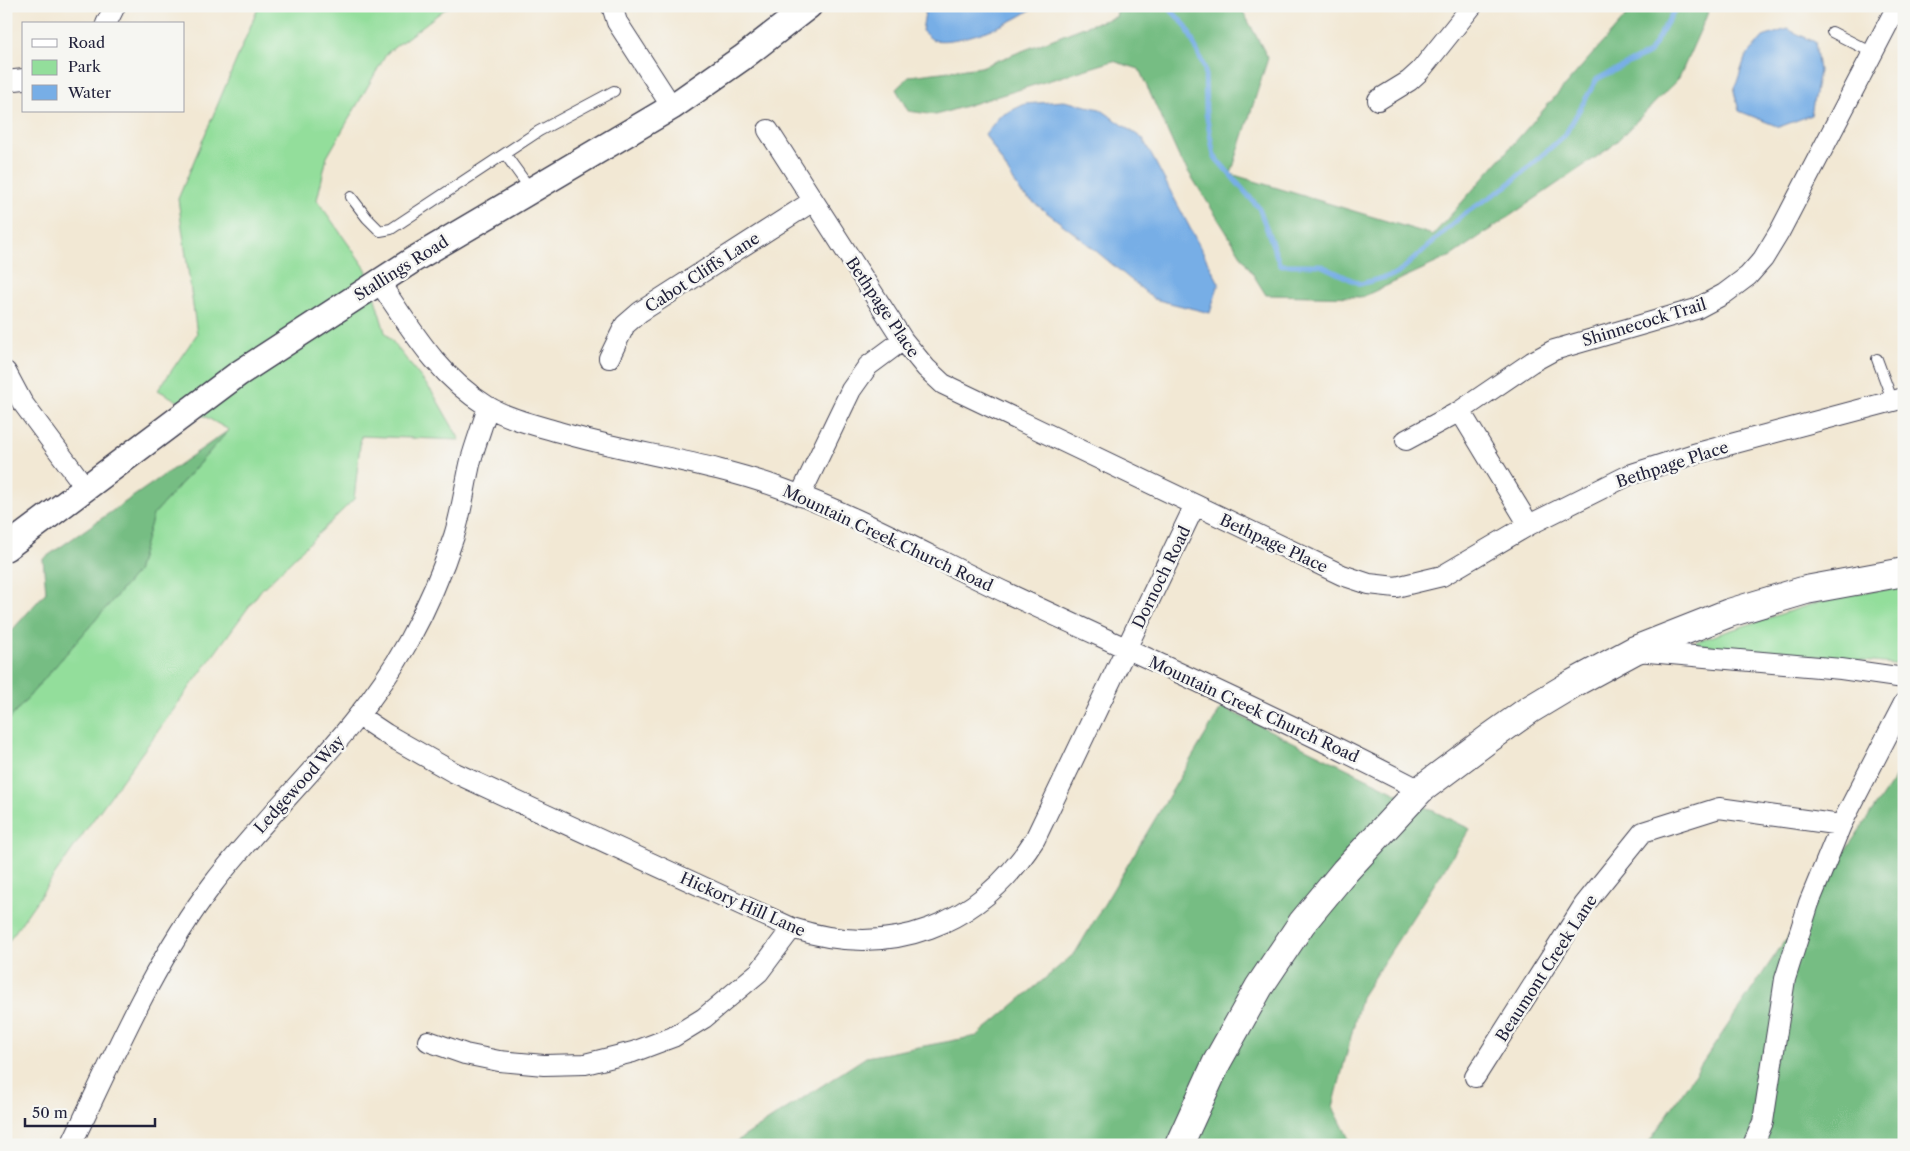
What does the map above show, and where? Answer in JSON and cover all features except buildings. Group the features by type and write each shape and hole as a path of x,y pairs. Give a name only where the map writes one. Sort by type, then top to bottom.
{"main road":[{"path":"1179,1145 1217,1062 1259,987 1302,923 1345,871 1420,790 1529,710 1635,650 1729,613 1806,590 1904,572"}],"street":[{"path":"107,22 115,6"},
{"path":"612,6 617,22 672,107"},
{"name":"Stallings Road","path":"6,548 238,374 413,260 672,107 742,58 809,6"},
{"path":"1378,100 1409,81 1420,71 1472,6"},
{"name":"Shinnecock Trail","path":"1406,440 1460,411 1532,362 1554,350 1696,309 1724,294 1748,276 1763,259 1780,231 1894,12"},
{"path":"6,81 22,78"},
{"name":"Bethpage Place","path":"768,130 903,340 926,368 943,384 1342,575 1369,584 1396,587 1442,576 1529,525 1630,475 1694,454 1898,400"},
{"name":"Cabot Cliffs Lane","path":"609,358 625,325 640,312 813,201"},
{"name":"Mountain Creek Church Road","path":"379,282 431,358 456,384 488,407 514,419 579,438 754,479 838,511 1356,757 1420,790"},
{"path":"800,496 840,410 859,378 868,366 903,340"},
{"path":"6,372 22,402 85,487"},
{"name":"Ledgewood Way","path":"71,1145 129,1025 163,960 188,918 242,848 359,716 407,643 442,570 455,535 471,461 488,407"},
{"path":"1460,411 1529,525"},
{"name":"Dornoch Road","path":"1127,649 1196,505"},
{"name":"Hickory Hill Lane","path":"359,716 386,734 453,772 792,928 835,939 883,940 930,929 952,919 992,891 1025,855 1035,839 1127,649"},
{"path":"1635,650 1841,669 1904,678"},
{"path":"1753,1145 1763,1122 1785,979 1793,952 1824,863 1841,825 1904,703"},
{"name":"Beaumont Creek Lane","path":"1475,1077 1584,905 1643,832 1719,808 1841,825"},
{"path":"428,1042 465,1054 499,1061 544,1065 584,1064 633,1052 673,1037 704,1018 758,972 792,928"}],"lane":[{"path":"1832,32 1873,54"},
{"path":"351,197 380,231 392,228 539,131 614,91"},
{"path":"505,154 531,190"},
{"path":"1877,359 1898,400"}],"green space":[{"path":"259,6 449,6 387,53 327,157 317,200 366,269 385,332 433,393 460,440 361,436 354,499 261,590 90,824 6,945 6,723 137,572 153,515 229,430 158,390 197,334 178,199"},
{"path":"1118,6 1240,6 1268,58 1231,174 1433,235 1635,6 1711,6 1679,78 1611,147 1451,256 1362,297 1266,295 1179,157 1139,69 1113,61 936,115 908,111 896,89 910,76 981,67 1089,25 1116,17"},
{"path":"229,430 153,515 137,572 6,723 6,637 46,592 43,559"},
{"path":"1904,587 1904,665 1688,644 1840,595"},
{"path":"1222,707 1470,829 1361,997 1333,1107 1352,1145 731,1145 866,1057 977,1036 1075,953"},
{"path":"1904,764 1904,1145 1647,1145"}],"water":[{"path":"926,6 1035,6 1015,19 987,31 945,41 934,40 922,31"},
{"path":"1787,29 1815,42 1819,71 1811,115 1779,127 1739,111 1734,91 1745,58 1763,37"},
{"path":"1064,101 1100,109 1143,139 1219,283 1210,313 1154,299 1078,236 1021,193 985,134 1000,116 1025,104"}],"waterway":[{"path":"1167,6 1186,26 1205,69 1206,113 1214,156 1259,208 1280,265 1320,265 1360,284 1397,274 1464,214 1507,186 1565,135 1597,79 1649,53 1677,6"}]}
